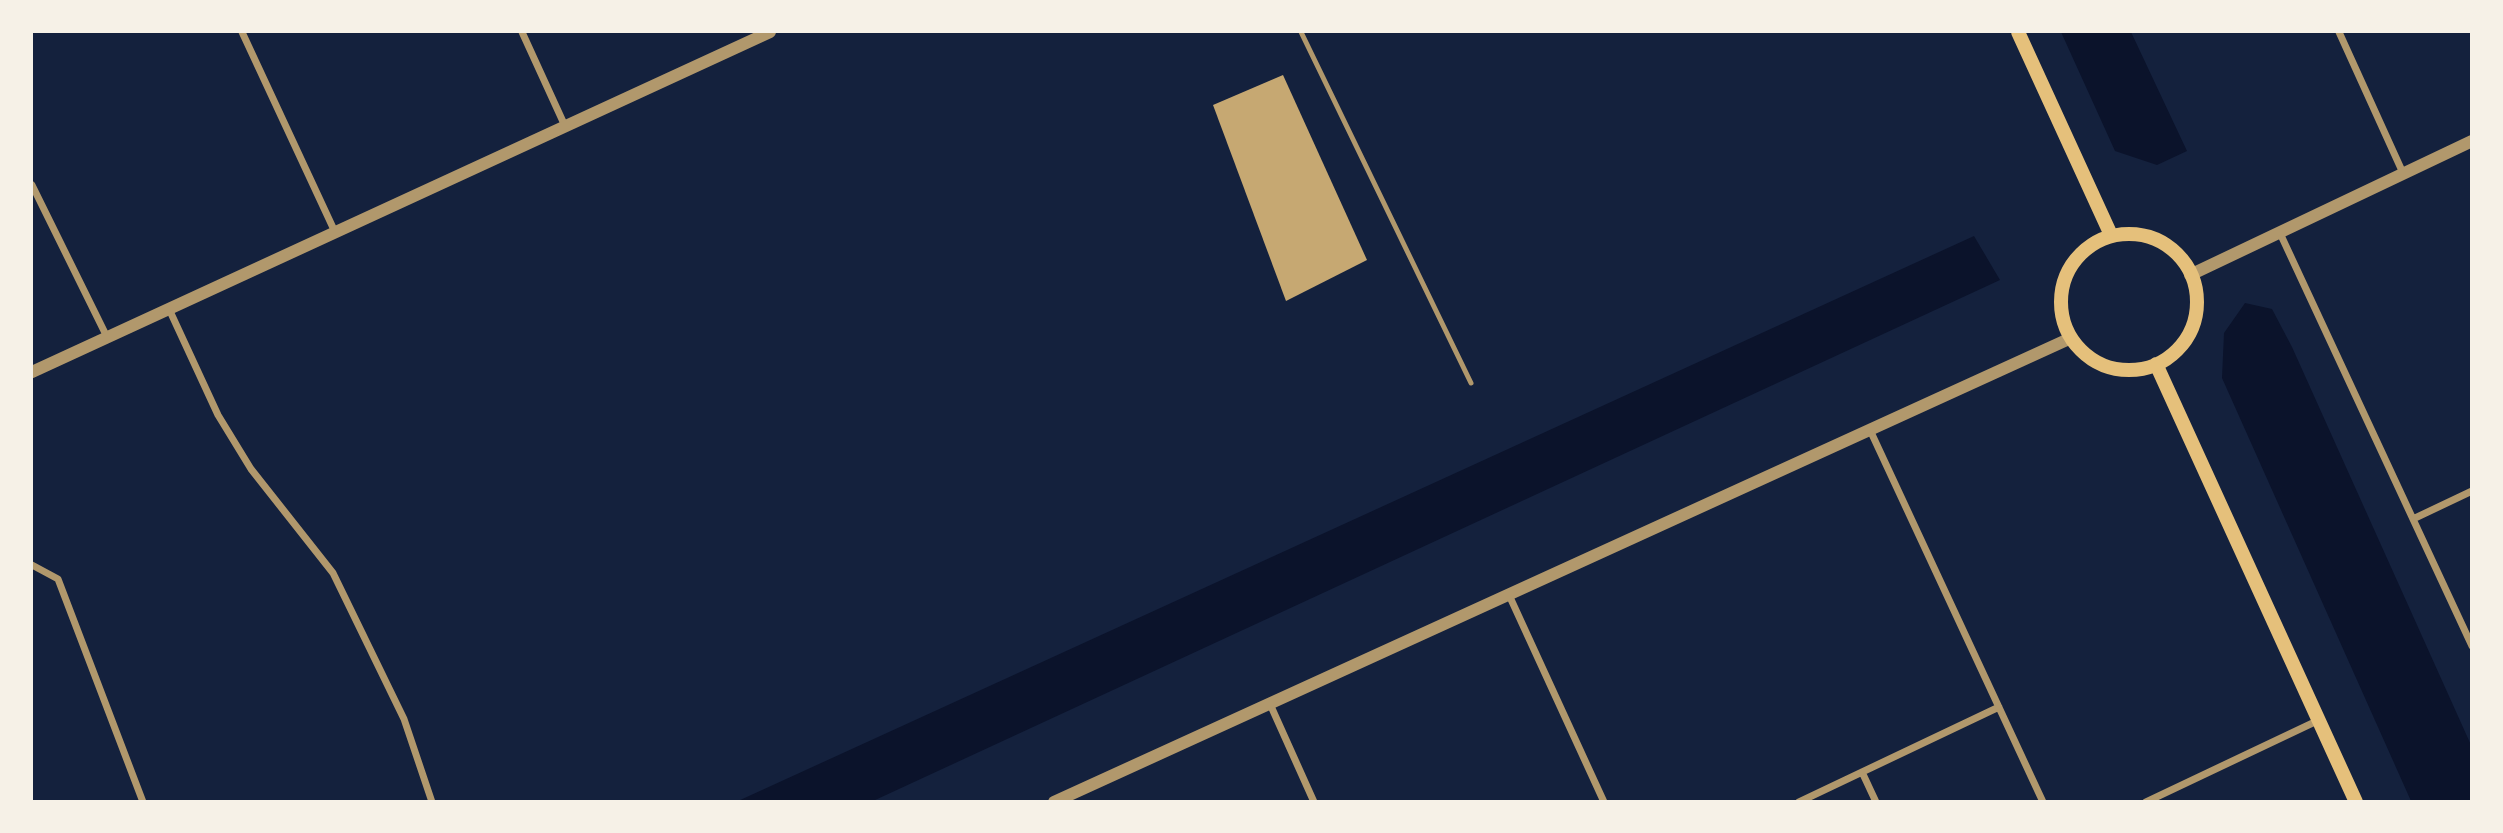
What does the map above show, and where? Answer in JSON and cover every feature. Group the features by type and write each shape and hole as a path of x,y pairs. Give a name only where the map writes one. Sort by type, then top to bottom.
{"main road":[{"path":"2018,32 2111,235"},
{"path":"2133,233 2154,238 2173,249 2190,275 2197,306 2193,327 2182,346 2157,364 2143,370 2119,371 2096,363 2078,349 2065,329 2060,305 2063,281 2074,260 2092,244 2111,235 2133,233"},
{"path":"2157,364 2356,802"}],"street":[{"path":"242,32 335,232"},
{"path":"522,32 565,126"},
{"path":"32,372 770,32"},
{"path":"2339,32 2403,173"},
{"path":"2190,275 2472,141"},
{"path":"32,185 107,337"},
{"path":"2279,231 2472,646"},
{"path":"169,309 218,415 244,458 333,573 404,719 432,802"},
{"path":"1055,802 2071,338"},
{"path":"1870,430 2043,802"},
{"path":"2413,519 2472,491"},
{"path":"32,565 58,579 143,802"},
{"path":"1508,594 1604,802"},
{"path":"1270,704 1314,802"},
{"path":"1799,802 1999,707"},
{"path":"2146,802 2319,720"},
{"path":"1862,772 1876,802"}],"lane":[{"path":"1301,32 1471,383"}],"water":[{"path":"2061,32 2131,32 2187,151 2157,165 2115,151"},
{"path":"1974,236 2000,280 873,801 738,801"},
{"path":"2245,303 2272,309 2292,347 2471,745 2471,801 2411,801 2222,378 2224,333"}],"building":[{"path":"1283,75 1367,260 1286,301 1213,105"}]}
